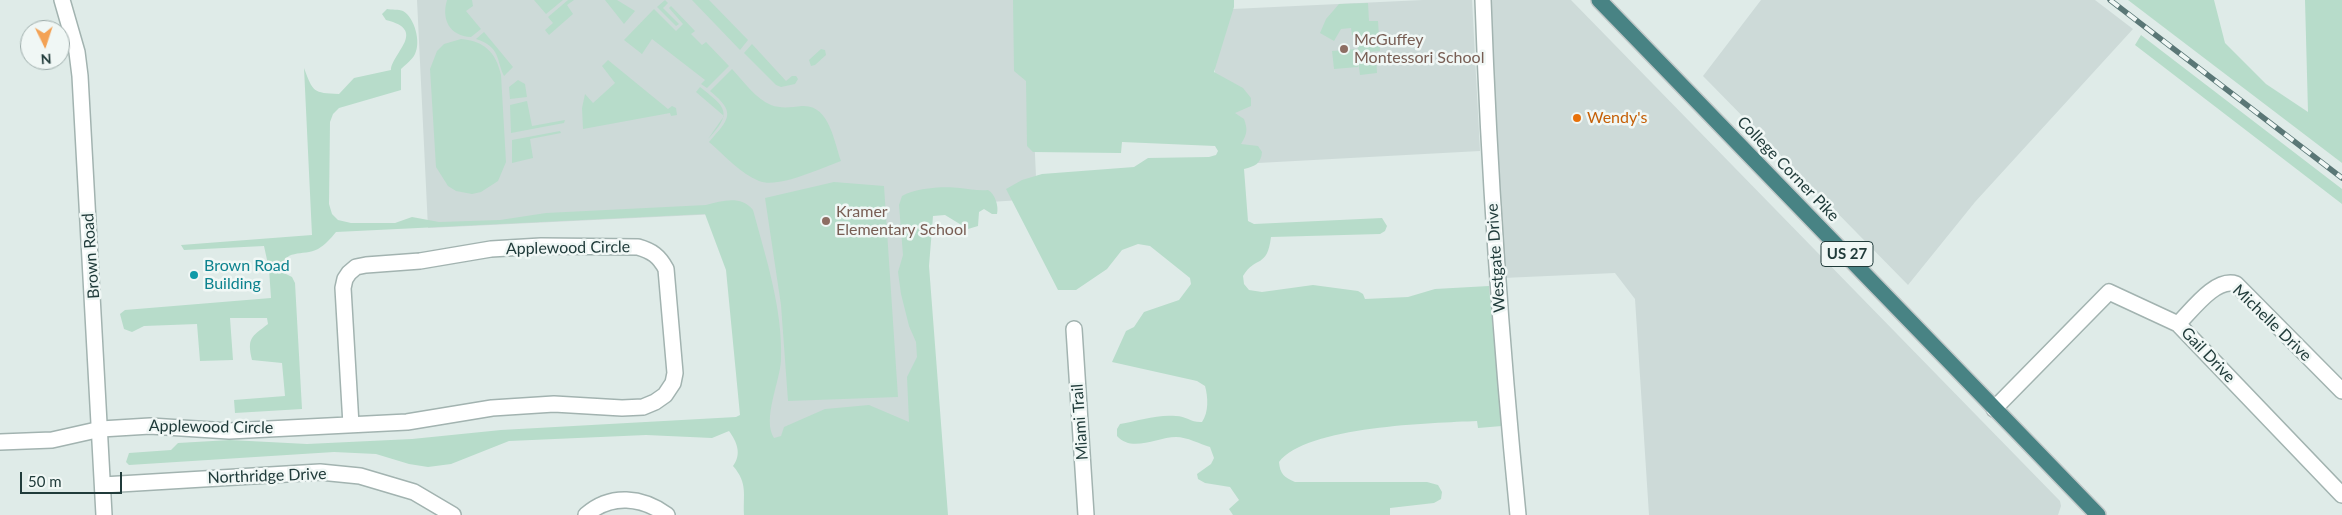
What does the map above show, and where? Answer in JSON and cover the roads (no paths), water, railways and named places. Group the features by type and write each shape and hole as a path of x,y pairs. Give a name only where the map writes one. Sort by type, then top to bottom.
{"highway":[{"name":"College Corner Pike","path":"1599,0 1680,85 1758,161 2093,513"}],"street":[{"name":"Brown Road","path":"62,0 77,52 80,76 101,429 104,515"},
{"name":"Westgate Drive","path":"1483,0 1502,356 1518,515"},
{"name":"Applewood Circle","path":"0,442 52,440 101,429 150,426 229,431 407,422 492,408 554,404 622,408 643,407 655,402 664,395 673,383 675,373 666,269 661,259 651,251 628,247 541,246 491,249 420,261 356,267 345,279 343,288 351,424"},
{"name":"Michelle Drive","path":"2178,324 2218,284 2228,281 2236,284 2342,391"},
{"name":"Gail Drive","path":"1994,409 2109,292 2178,324 2342,495"},
{"name":"Miami Trail","path":"1074,329 1086,515"},
{"name":"Northridge Drive","path":"103,485 320,472 360,476 414,492 453,515"},
{"path":"586,515 610,501 634,499 653,505 667,515"}],"railway":[{"path":"2110,0 2342,178"}],"place":[{"name":"McGuffey Montessori School","path":"1344,49"},
{"name":"Wendy's","path":"1577,118"},
{"name":"Kramer Elementary School","path":"826,221"},
{"name":"Brown Road Building","path":"194,275"}]}
